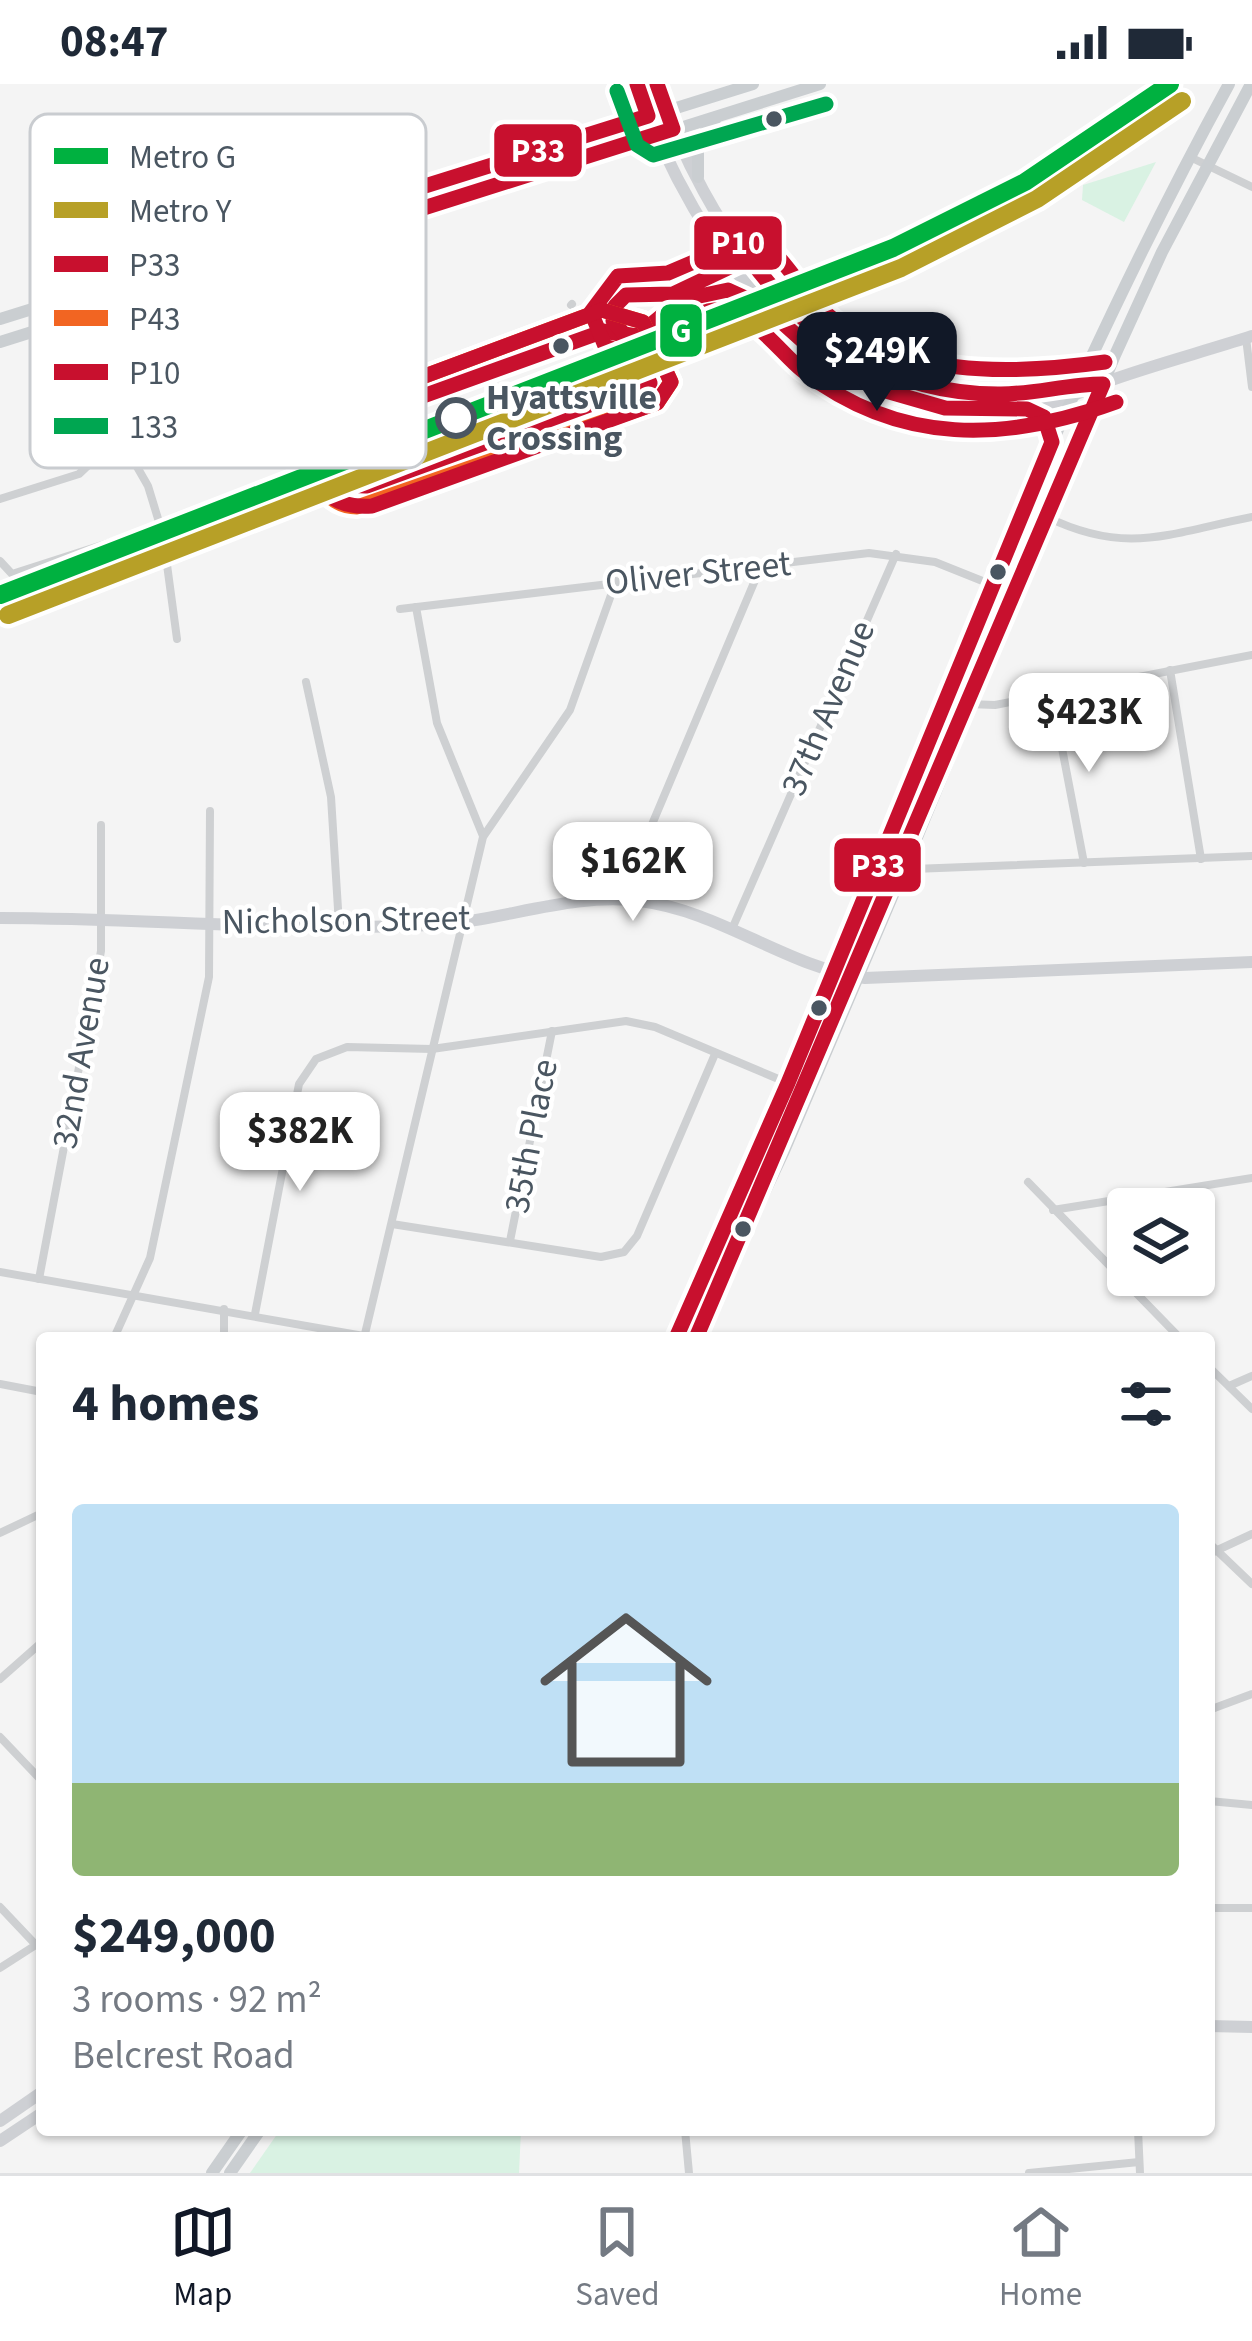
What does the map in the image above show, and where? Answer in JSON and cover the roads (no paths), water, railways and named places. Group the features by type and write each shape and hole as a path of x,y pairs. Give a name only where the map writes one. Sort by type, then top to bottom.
{"main road":[{"path":"426,186 753,84"},
{"path":"426,207 820,84"},
{"path":"679,1332 788,1083 1070,398 1136,254 1228,84"},
{"path":"699,1332 904,869 1103,383 1162,252 1251,84"},
{"path":"698,177 698,140 709,124 728,112"},
{"path":"0,320 30,310"},
{"path":"0,342 30,332"},
{"path":"1027,409 1044,417 1052,442"},
{"path":"992,584 1000,593 999,629"},
{"path":"212,2173 238,2136"},
{"path":"230,2173 256,2136"}],"street":[{"path":"637,84 655,134 734,268 791,334 825,361 879,389 957,410 1027,409 1249,338 1252,387"},
{"path":"657,84 698,177 760,275 794,313 860,362 936,389 951,398 957,410"},
{"path":"1189,156 1252,187"},
{"path":"936,389 1006,394 1103,383"},
{"path":"0,499 85,468"},
{"path":"136,468 161,526 177,638"},
{"path":"1046,516 1093,537 1120,542 1252,517"},
{"path":"0,561 6,574 161,526"},
{"name":"Oliver Street","path":"400,610 616,581 896,554 935,562 992,584"},
{"name":"37th Avenue","path":"732,929 896,554"},
{"path":"636,900 645,841 761,566"},
{"path":"369,1332 483,837 569,710 616,581"},
{"path":"416,607 437,723 483,837"},
{"path":"953,676 968,704 1052,696 1252,655"},
{"path":"1170,670 1201,859"},
{"path":"306,682 332,797 339,925"},
{"path":"1052,696 1084,863"},
{"path":"117,1332 137,1292 176,1141 209,977 210,811"},
{"name":"32nd Avenue","path":"39,1279 104,920 101,825"},
{"path":"877,864 904,869 1252,856"},
{"name":"Nicholson Street","path":"0,919 339,925 463,922 592,901 636,900 677,908 833,974 1252,962"},
{"path":"255,1314 298,1084 316,1058 347,1047 432,1049 626,1021 788,1083"},
{"name":"35th Place","path":"510,1241 552,1031"},
{"path":"392,1224 602,1257 624,1252 637,1236 715,1054"},
{"path":"1052,1210 1252,1178"},
{"path":"1028,1182 1174,1332"},
{"path":"0,1272 137,1292 343,1332"},
{"path":"224,1309 224,1332"},
{"path":"1215,1372 1252,1408"},
{"path":"1229,1386 1252,1376"},
{"path":"0,1384 36,1391"},
{"path":"0,1533 36,1516"},
{"path":"1215,1548 1252,1534"},
{"path":"1215,1552 1252,1584"},
{"path":"0,1679 36,1647"},
{"path":"1215,1708 1252,1694"},
{"path":"0,1737 36,1775"},
{"path":"1215,1802 1252,1805"},
{"path":"0,1906 36,1940"},
{"path":"1215,1908 1252,1908"},
{"path":"0,1968 36,1945"},
{"path":"1215,2026 1252,2027"},
{"path":"0,2120 36,2096"},
{"path":"0,2141 36,2117"},
{"path":"686,2136 689,2173"},
{"path":"1029,2173 1140,2168 1138,2136"}],"metro line":[{"name":"G","path":"426,429 893,248 1025,182 1170,84"},
{"name":"Y","path":"426,453 901,268 1037,199 1182,101"},
{"name":"G","path":"0,595 327,468"},
{"name":"Y","path":"8,615 386,468"}],"place":[{"name":"Hyattsville Crossing","path":"456,418"}]}
